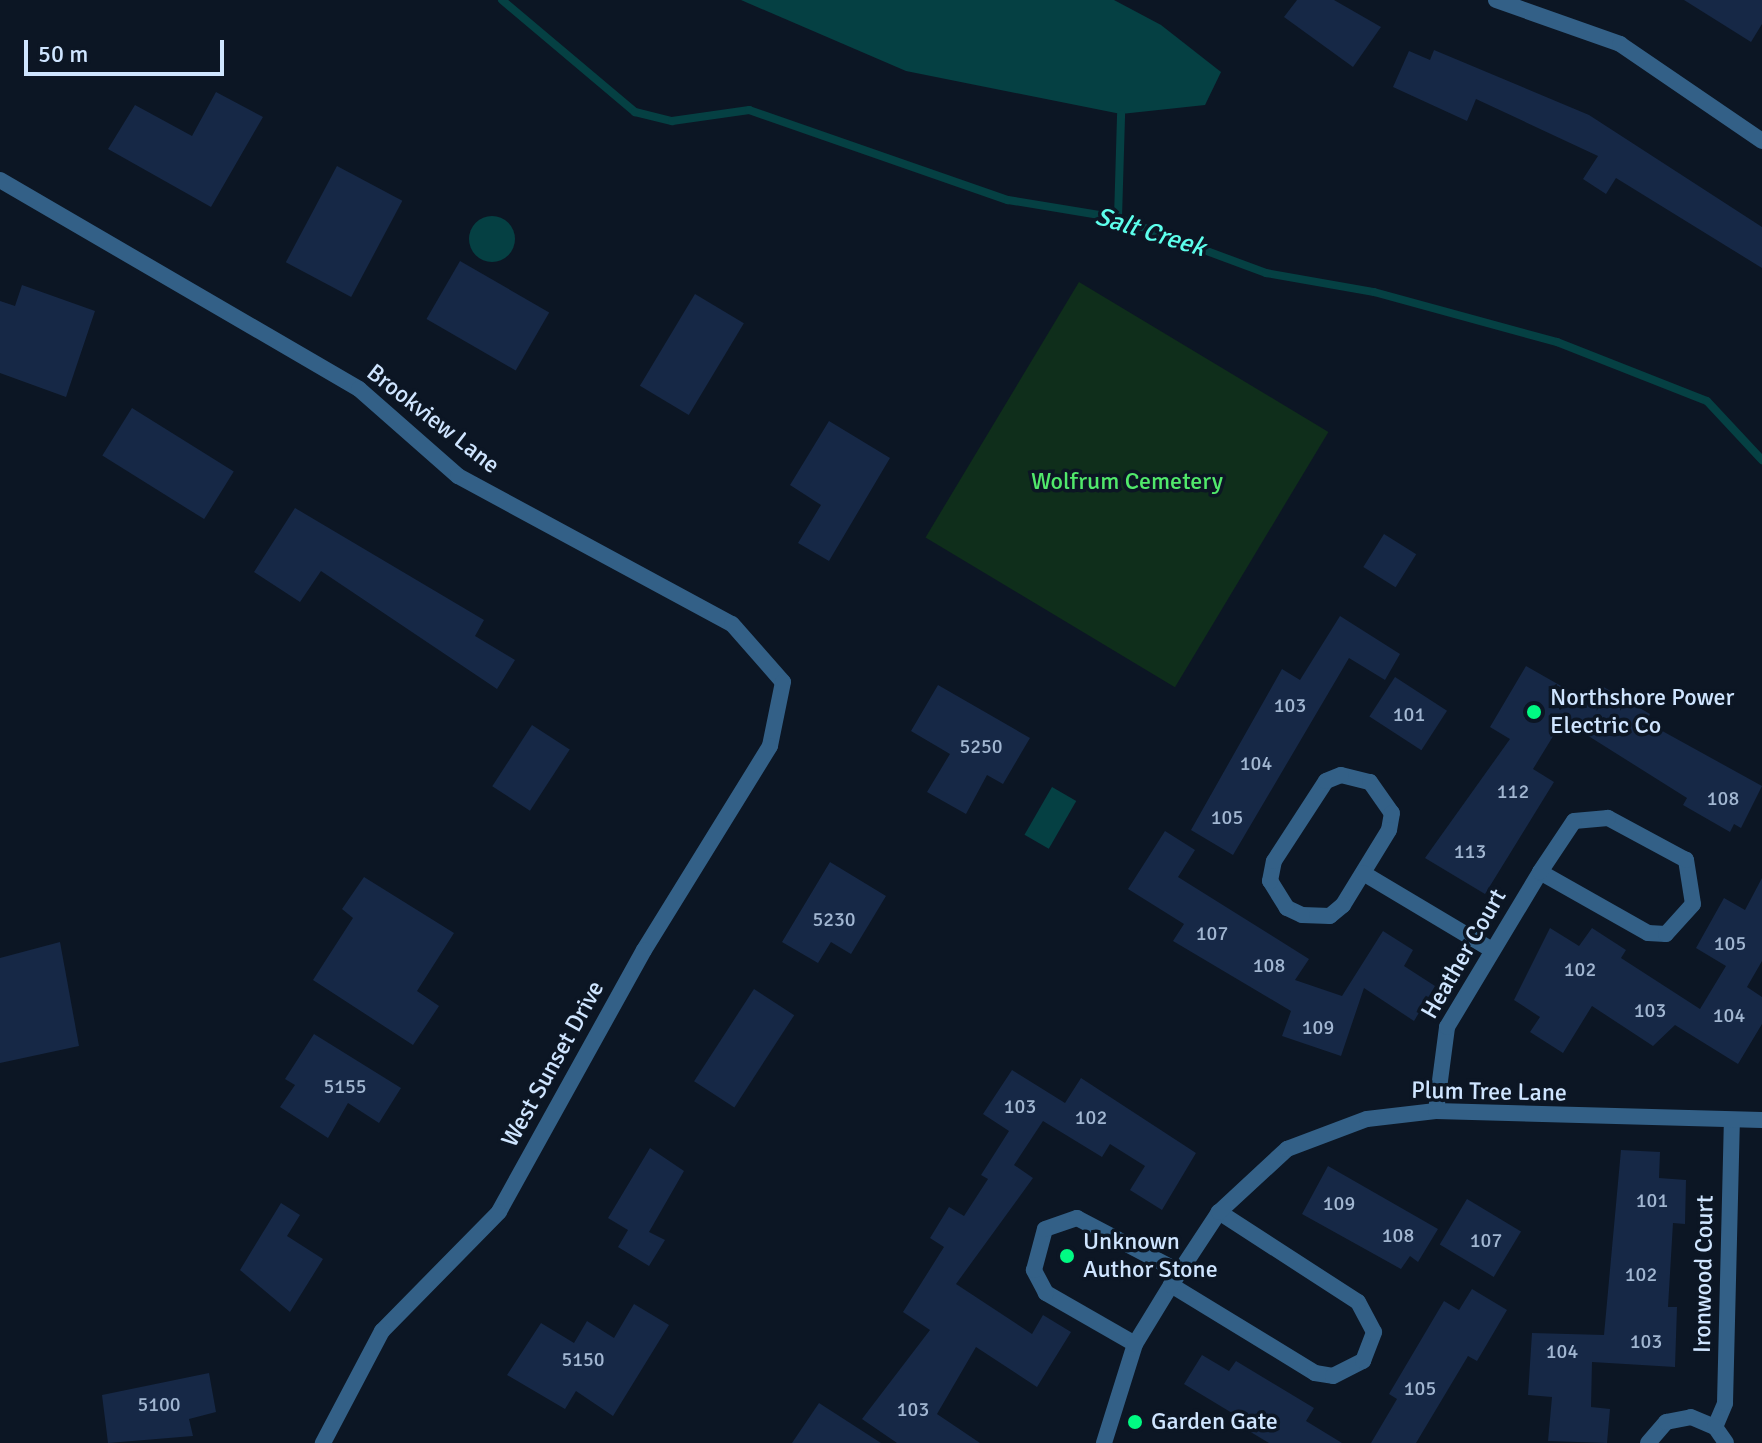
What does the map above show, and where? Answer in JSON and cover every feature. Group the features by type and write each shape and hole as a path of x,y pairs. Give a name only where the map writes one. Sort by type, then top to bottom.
{"street":[{"path":"1496,0 1620,44 1762,141"},
{"name":"Brookview Lane","path":"0,180 359,389 458,476 732,624 783,682"},
{"name":"West Sunset Drive","path":"323,1443 382,1331 499,1212 644,950 770,746 783,682"},
{"path":"1341,775 1370,782 1392,813 1363,873 1343,905 1320,918 1287,908 1270,881 1318,792 1341,775"},
{"name":"Heather Court","path":"1436,1111 1447,1027 1489,948 1574,821 1608,818 1686,860 1693,904 1666,934 1648,933 1540,872"},
{"path":"1363,873 1489,948"},
{"name":"Plum Tree Lane","path":"1104,1443 1135,1344 1219,1212 1257,1172 1324,1131 1436,1111 1762,1120"},
{"name":"Ironwood Court","path":"1715,1427 1725,1403 1732,1120"},
{"path":"1135,1344 1046,1293 1034,1270 1045,1229 1077,1218 1176,1278 1315,1373 1333,1376 1363,1361 1374,1332 1358,1302 1219,1212"},
{"path":"1648,1443 1676,1418 1715,1427 1726,1443"}],"green space":[{"name":"Wolfrum Cemetery","path":"1079,282 1328,432 1175,687 926,537"}],"shaded area":[{"path":"741,0 1114,0 1161,25 1221,72 1205,105 1121,114 906,71"},
{"path":"492,216 508,223 515,239 508,255 492,262 476,255 469,239 476,223"},
{"path":"1052,787 1076,801 1049,849 1024,835"}],"building":[{"path":"1297,0 1334,0 1381,27 1353,67 1284,17"},
{"path":"1684,0 1762,0 1762,24 1751,42"},
{"path":"1434,50 1589,115 1762,227 1762,268 1616,178 1606,194 1583,179 1598,156 1476,99 1467,121 1393,87 1409,51 1430,60"},
{"path":"216,92 263,117 211,207 108,149 135,105 192,136"},
{"path":"337,166 402,201 351,297 286,262"},
{"path":"460,261 549,312 516,371 426,319"},
{"path":"22,285 95,311 66,397 0,373 0,301 15,306"},
{"path":"695,294 744,323 689,415 640,386"},
{"path":"132,408 234,472 204,519 102,455"},
{"path":"829,421 890,458 829,561 798,543 821,505 790,485"},
{"path":"295,508 484,620 475,636 515,660 497,689 321,571 300,602 254,572"},
{"path":"1384,534 1416,554 1396,587 1363,567"},
{"path":"1340,616 1400,654 1385,680 1349,658 1233,855 1191,830 1282,669 1300,680"},
{"path":"1526,666 1591,703 1602,686 1650,714 1646,722 1762,786 1741,828 1734,824 1730,832 1683,805 1687,798 1563,720 1533,769 1554,782 1485,894 1425,858 1510,739 1490,727"},
{"path":"1395,677 1447,711 1421,750 1369,716"},
{"path":"938,685 1030,738 1003,784 987,775 966,814 927,792 950,754 911,731"},
{"path":"532,725 570,750 530,811 492,786"},
{"path":"1165,831 1195,850 1178,877 1309,959 1295,980 1342,996 1383,931 1413,950 1404,966 1435,986 1414,1021 1364,988 1341,1056 1282,1036 1291,1011 1173,941 1184,924 1128,889"},
{"path":"830,862 886,896 851,954 831,942 818,963 782,942"},
{"path":"364,877 454,933 417,991 439,1006 413,1045 313,980 353,918 342,909"},
{"path":"1762,878 1762,961 1747,987 1762,997 1762,1024 1738,1064 1675,1025 1653,1046 1592,1006 1563,1053 1530,1032 1540,1017 1514,1000 1550,928 1579,946 1592,928 1626,950 1621,958 1700,1009 1726,966 1696,948 1724,898 1745,910"},
{"path":"60,942 79,1046 0,1063 0,958"},
{"path":"754,989 794,1015 734,1107 694,1081"},
{"path":"314,1034 401,1088 379,1123 348,1103 328,1138 280,1107 295,1085 285,1079"},
{"path":"1012,1070 1065,1103 1081,1078 1196,1153 1162,1210 1130,1190 1145,1166 1110,1144 1102,1157 1043,1121 1014,1165 1033,1178 956,1284 1032,1334 1043,1315 1071,1332 1037,1387 976,1347 937,1414 980,1443 897,1443 862,1419 930,1330 903,1312 944,1247 930,1238 949,1207 964,1216 988,1179 981,1175 1009,1131 983,1114"},
{"path":"650,1148 684,1171 649,1232 665,1240 649,1266 618,1247 628,1230 608,1218"},
{"path":"1621,1150 1660,1152 1659,1178 1686,1180 1685,1224 1673,1223 1668,1307 1677,1307 1675,1367 1592,1362 1591,1407 1610,1409 1607,1443 1548,1441 1552,1397 1528,1395 1532,1333 1604,1335"},
{"path":"1328,1166 1438,1229 1418,1262 1410,1256 1401,1269 1302,1214"},
{"path":"1467,1199 1521,1231 1494,1277 1440,1244"},
{"path":"281,1203 300,1215 287,1236 323,1259 290,1312 240,1270"},
{"path":"1472,1289 1507,1310 1477,1361 1468,1356 1416,1443 1371,1443 1397,1399 1389,1394 1444,1301 1459,1310"},
{"path":"634,1304 669,1325 613,1416 576,1391 565,1409 507,1375 541,1323 574,1343 587,1321 614,1338"},
{"path":"1202,1355 1229,1371 1236,1361 1314,1408 1306,1421 1342,1443 1269,1443 1239,1425 1242,1419 1184,1384"},
{"path":"209,1373 216,1412 189,1419 193,1436 108,1443 102,1395"},
{"path":"819,1403 881,1443 792,1443"}],"waterway":[{"name":"Salt Creek","path":"502,0 635,112 672,121 749,110 1008,200 1118,218 1266,273 1374,292 1557,342 1707,401 1762,460"},
{"path":"1118,218 1121,114"}],"place":[{"name":"Northshore Power Electric Co","path":"1534,712"},
{"name":"Unknown Author Stone","path":"1067,1256"},
{"name":"Garden Gate","path":"1135,1422"}]}
